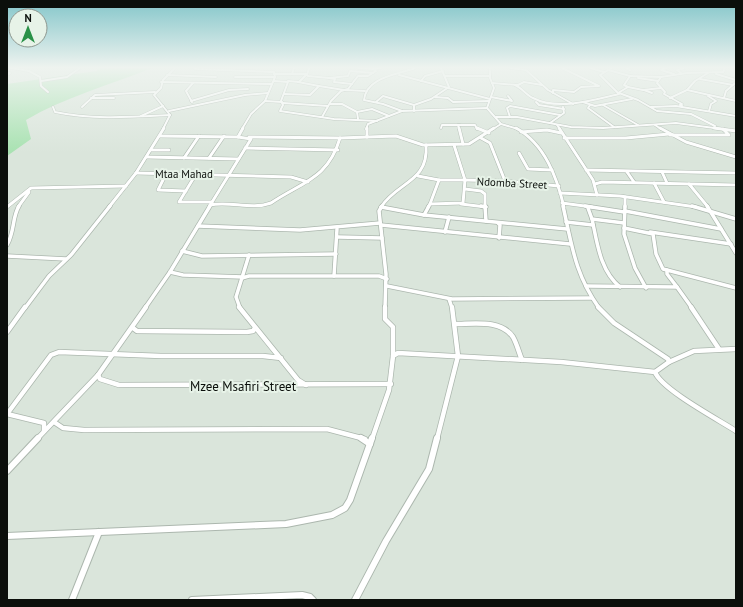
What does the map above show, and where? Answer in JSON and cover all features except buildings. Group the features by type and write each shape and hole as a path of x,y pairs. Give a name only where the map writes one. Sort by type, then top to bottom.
{"street":[{"path":"7,332 49,276 66,259 136,174 147,158 170,115 169,111 154,98 155,96"},
{"path":"189,96 196,106"},
{"path":"192,101 208,96"},
{"path":"169,111 240,96"},
{"path":"238,137 251,114 265,101 267,96"},
{"path":"284,96 280,111 322,117 377,121"},
{"path":"322,117 336,96"},
{"path":"364,96 363,100 376,102 402,111"},
{"path":"376,102 382,96"},
{"path":"384,96 414,105 435,96"},
{"path":"438,96 448,98 453,102 490,99 512,101 508,96"},
{"path":"481,96 490,99"},
{"path":"531,96 534,99 563,104 582,102 605,96"},
{"path":"560,96 574,103"},
{"path":"629,96 659,111 691,114"},
{"path":"667,96 682,104 680,105 691,114 715,127"},
{"path":"709,96 716,101 711,104 709,111"},
{"path":"716,96 736,101"},
{"path":"82,107 91,98 114,98"},
{"path":"98,101 102,98"},
{"path":"582,102 590,105 603,105 634,98"},
{"path":"487,108 490,99"},
{"path":"265,101 329,105 342,104 357,112 372,109 389,116"},
{"path":"536,102 539,105 564,109"},
{"path":"550,123 564,113 563,104"},
{"path":"414,105 414,110"},
{"path":"590,105 588,108 598,116 610,122 614,127"},
{"path":"603,105 638,125"},
{"path":"675,106 680,105"},
{"path":"140,116 163,106"},
{"path":"510,116 507,108 510,106 560,115"},
{"path":"650,106 684,107 736,116"},
{"path":"53,107 55,112 67,115 170,115"},
{"path":"367,137 366,132 368,124 402,111 414,110 487,108 501,124 515,128 521,132 542,152 559,186 576,269 592,298 601,311 663,355 669,362"},
{"path":"357,112 358,119"},
{"path":"496,117 510,116 571,127 614,127 682,123 736,131"},
{"path":"160,136 357,138 396,136 426,145 454,145 472,144 501,124"},
{"path":"657,124 669,135 686,142 736,157"},
{"path":"441,128 442,125 475,125 477,129 489,133"},
{"path":"460,125 457,126 463,144"},
{"path":"557,125 564,138 595,182 597,195"},
{"path":"564,138 729,135 723,129"},
{"path":"521,132 547,130 562,133"},
{"path":"357,138 366,132"},
{"path":"184,158 199,136"},
{"path":"209,158 224,136"},
{"path":"8,468 43,434 98,375 114,354 170,272 212,204 238,158 252,138"},
{"path":"194,174 179,202 180,203 270,203 280,196 317,177 338,150 340,138"},
{"path":"482,138 490,143 506,181"},
{"path":"7,536 286,524 332,515 345,508 350,500 391,384 393,327 385,319 387,286 382,238 381,207 410,180 418,176 428,156 426,145"},
{"path":"454,145 465,180 464,202 461,204"},
{"path":"245,148 338,150"},
{"path":"152,150 169,150"},
{"path":"519,153 528,169 552,170"},
{"path":"147,158 238,158"},
{"path":"588,171 736,173"},
{"path":"627,172 634,182"},
{"path":"662,172 667,183"},
{"name":"Mtaa Mahad","path":"136,174 291,176 308,182"},
{"path":"166,174 158,190 186,191"},
{"name":"Ndomba Street","path":"418,176 438,180 506,181 559,186"},
{"path":"427,214 438,180"},
{"path":"595,182 736,185"},
{"path":"654,183 664,202"},
{"path":"689,184 712,212 716,222 736,253"},
{"path":"7,207 27,191 35,188 126,186"},
{"path":"7,245 13,235 16,211 27,194 35,188"},
{"path":"464,189 480,191 485,194 486,221"},
{"path":"560,193 625,197 664,202 691,206 736,219"},
{"path":"625,197 624,228 628,249 646,288"},
{"path":"562,203 721,229"},
{"path":"430,204 461,204 486,207"},
{"path":"381,207 498,223 567,229"},
{"path":"588,208 602,261 614,281 621,288"},
{"path":"445,232 449,217"},
{"path":"592,219 624,223"},
{"path":"566,222 593,225"},
{"path":"498,223 500,225 499,238"},
{"path":"198,227 300,230 328,226 381,224 499,238 570,244"},
{"path":"328,226 337,229 343,228 347,225"},
{"path":"624,228 731,244"},
{"path":"334,276 338,237 337,229"},
{"path":"648,232 654,236 656,254 661,267 667,270 736,288"},
{"path":"338,237 382,238"},
{"path":"182,253 202,256 305,255 312,253 336,254"},
{"path":"249,255 243,278 237,291 237,301 243,313 255,328 298,380 306,386"},
{"path":"7,256 66,259"},
{"path":"667,270 667,274 719,349"},
{"path":"170,272 183,275 243,278 248,276 386,276"},
{"path":"387,286 449,299 592,298"},
{"path":"586,286 621,288 677,287"},
{"path":"354,600 386,541 427,475 458,356 449,299"},
{"path":"454,324 491,324 499,326 513,336 522,360"},
{"path":"133,328 137,331"},
{"path":"128,335 137,331 247,332 253,331 255,328"},
{"path":"656,375 669,362 692,350 736,349"},
{"path":"55,421 44,423 7,414 53,354 59,352 161,356 269,356 281,358"},
{"path":"269,356 276,352"},
{"path":"393,356 398,353 561,362 648,373 656,375 686,400 736,432"},
{"name":"Mzee Msafiri Street","path":"98,375 100,379 106,382 119,385 306,386 391,384"},
{"path":"55,421 57,426 61,428 84,430 321,428 365,439 370,444"},
{"path":"43,434 45,427 44,423"},
{"path":"365,439 372,436"},
{"path":"72,600 99,532"},
{"path":"192,600 286,598 302,595 310,597 314,600"}],"green space":[{"path":"7,96 76,96 26,120 31,139 7,156"}]}
